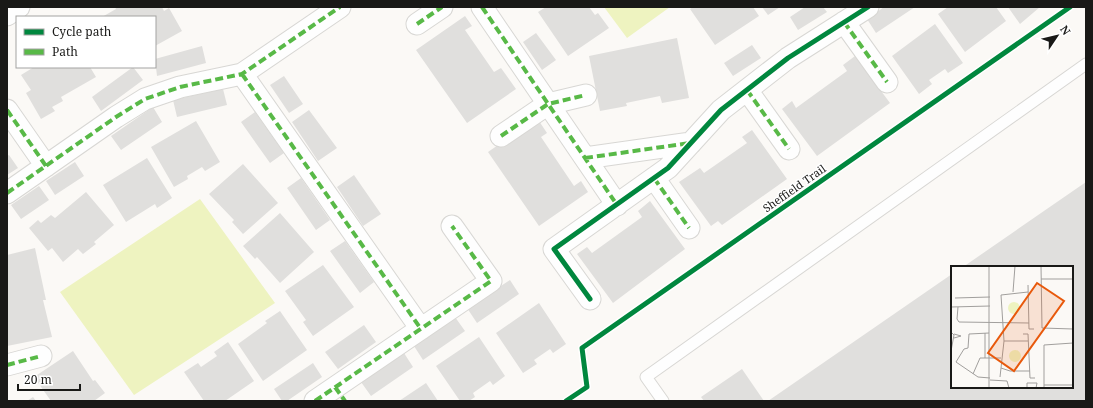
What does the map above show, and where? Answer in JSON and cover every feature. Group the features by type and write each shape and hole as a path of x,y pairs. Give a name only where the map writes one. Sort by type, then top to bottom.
{"street":[{"path":"7,15 19,7"},
{"path":"7,193 116,117 145,99 180,87 242,74 340,7"},
{"path":"417,24 442,7"},
{"path":"482,7 617,205"},
{"path":"590,300 554,249 668,168 721,110 788,58 868,7"},
{"path":"844,22 887,82"},
{"path":"242,74 421,329"},
{"path":"747,90 789,149"},
{"path":"501,136 548,104 586,95"},
{"path":"10,115 46,166"},
{"path":"585,158 691,142"},
{"path":"654,178 689,228"},
{"path":"315,401 340,394 421,329 491,281 452,226"},
{"path":"7,365 41,356"}],"lane":[{"path":"662,401 646,377 1086,64"}],"green space":[{"path":"604,7 670,7 627,38"},
{"path":"200,199 275,303 134,395 60,292"}],"building":[{"path":"115,7 162,7 164,11 169,8 182,31 156,45 156,16 104,16 116,9"},
{"path":"546,7 589,7 595,15 598,13 609,28 568,56 538,12"},
{"path":"693,7 753,7 759,16 715,45 690,9"},
{"path":"762,7 780,7 768,15"},
{"path":"805,7 823,7 827,12 798,30 790,17"},
{"path":"884,7 915,7 876,33 867,19"},
{"path":"948,7 996,7 1006,21 965,52 938,14"},
{"path":"1008,7 1040,7 1020,24"},
{"path":"465,16 472,26 465,30 494,72 501,68 516,89 467,123 416,50"},
{"path":"935,24 963,63 948,73 945,69 929,80 932,84 919,94 892,56"},
{"path":"536,33 556,60 542,70 523,42"},
{"path":"677,38 689,98 662,103 660,96 626,103 627,106 600,111 589,56"},
{"path":"752,45 761,58 733,76 724,63"},
{"path":"202,46 206,63 157,76 156,59"},
{"path":"855,56 890,103 817,156 782,109 792,101 796,108 847,71 843,65"},
{"path":"32,68 91,68 96,77 61,97 63,101 52,107 55,111 41,119 26,93 31,90 21,75"},
{"path":"132,68 134,68 143,80 101,111 92,97"},
{"path":"284,76 303,104 289,113 270,85"},
{"path":"223,89 227,105 177,117 173,100"},
{"path":"153,107 162,122 121,150 111,136"},
{"path":"309,110 337,148 318,161 292,122"},
{"path":"255,112 284,153 270,163 241,122"},
{"path":"537,118 547,133 541,137 574,186 581,181 588,192 539,226 488,152"},
{"path":"196,121 220,162 205,171 202,167 187,176 188,179 174,187 151,147"},
{"path":"752,130 787,179 722,225 718,221 711,226 679,182 700,168 704,173 747,143 742,137"},
{"path":"9,155 18,168 7,175 7,156"},
{"path":"147,158 172,198 157,208 155,204 126,222 103,185"},
{"path":"75,162 84,176 55,195 46,181"},
{"path":"243,164 278,203 243,234 232,222 234,220 209,194"},
{"path":"354,175 381,214 363,226 337,187"},
{"path":"301,178 330,220 316,230 287,188"},
{"path":"1086,182 1086,401 768,401 951,275 951,388 1073,388 1073,266 964,266"},
{"path":"39,186 49,200 21,219 11,205"},
{"path":"86,192 114,225 94,242 96,244 83,254 78,249 63,262 52,248 48,251 29,228 38,220 41,223 51,215 55,218"},
{"path":"650,201 685,249 613,303 577,254 587,247 592,253 642,217 638,211"},
{"path":"280,213 314,252 280,283 257,257 255,259 243,246"},
{"path":"345,241 374,282 360,293 330,251"},
{"path":"35,248 46,300 43,300 52,337 7,346 7,255"},
{"path":"323,265 354,307 313,336 303,322 306,320 285,291"},
{"path":"510,280 519,294 477,323 467,308"},
{"path":"539,303 566,344 553,353 550,349 534,360 537,364 523,373 496,333"},
{"path":"280,311 307,350 263,381 238,344 267,323 265,321"},
{"path":"455,317 465,331 423,360 414,346"},
{"path":"364,325 376,342 338,369 325,352"},
{"path":"479,337 505,376 493,385 490,381 473,393 475,397 469,401 460,401 436,366"},
{"path":"228,342 254,381 225,401 204,401 184,372 198,363 201,367 217,356 214,352"},
{"path":"73,351 93,381 95,380 105,393 94,401 51,401 34,377"},
{"path":"404,353 413,367 371,396 361,382"},
{"path":"313,363 322,377 287,401 282,401 274,389"},
{"path":"742,369 764,401 704,401 701,397"},
{"path":"426,383 438,401 399,401"},
{"path":"33,397 36,401 27,401"}],"marked path":[{"path":"7,193 116,117 145,99 180,87 242,74 340,7"},
{"path":"417,24 442,7"},
{"path":"482,7 617,205"},
{"path":"844,22 887,82"},
{"path":"242,74 421,329"},
{"path":"747,90 789,149"},
{"path":"501,136 548,104 586,95"},
{"path":"7,110 46,166"},
{"path":"585,158 690,143"},
{"path":"654,178 689,228"},
{"path":"315,401 491,281 452,226"},
{"path":"7,365 41,356"},
{"path":"335,387 345,401"}],"cycle path":[{"path":"590,299 554,249 668,168 721,110 788,58 868,7"},
{"name":"Sheffield Trail","path":"566,401 587,387 582,348 1070,7"}]}
